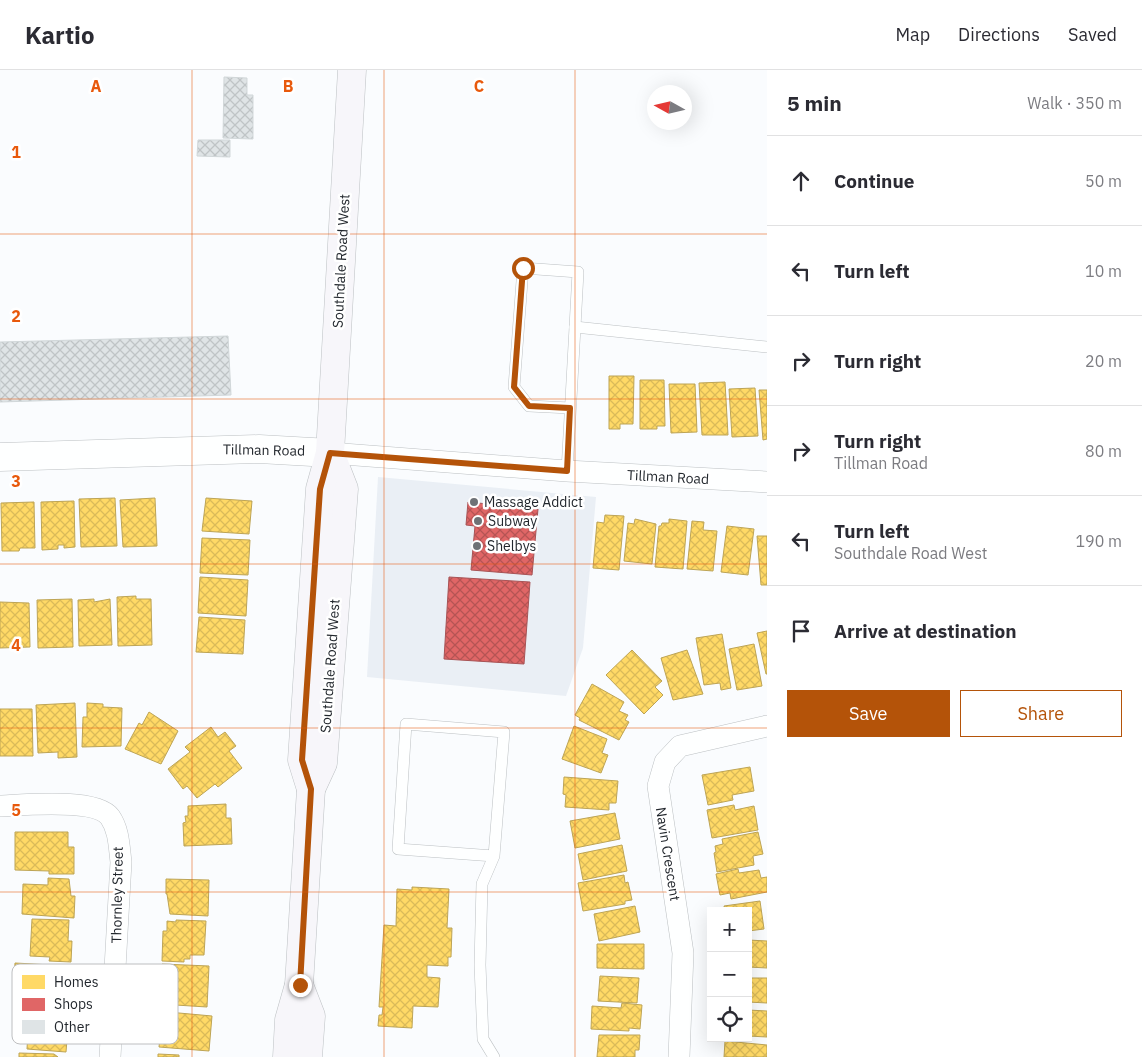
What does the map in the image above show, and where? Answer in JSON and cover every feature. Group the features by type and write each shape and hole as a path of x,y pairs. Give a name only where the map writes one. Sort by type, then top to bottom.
{"main road":[{"name":"Southdale Road West","path":"286,1057 289,1020 300,985 311,789 302,760 320,489 330,453 352,70"},
{"name":"Southdale Road West","path":"300,985 311,1016 308,1057"}],"street":[{"name":"Tillman Road","path":"0,457 260,449 567,471 767,482"},
{"name":"Navin Crescent","path":"679,1057 683,953 658,786 665,762 680,746 767,726"},
{"name":"Thornley Street","path":"0,806 68,804 91,807 109,815 118,834 121,862 115,964"},
{"name":"Thornley Street","path":"110,1057 111,1044"}],"lane":[{"path":"567,471 578,272 523,268 514,387 529,406 570,408"},
{"path":"575,327 767,346"},
{"path":"494,856 398,849 406,724 504,732 494,856 482,884 480,965 483,1039 494,1057"}],"shaded area":[{"path":"378,477 596,497 583,648 566,696 367,677"}],"building: Homes":[{"path":"609,376 634,376 633,424 620,424 620,429 609,429"},
{"path":"640,380 664,380 665,426 657,426 657,429 640,429"},
{"path":"725,382 728,435 702,435 699,383"},
{"path":"669,384 695,384 697,432 671,433"},
{"path":"755,388 758,436 732,437 729,389"},
{"path":"759,390 767,390 767,439 763,440"},
{"path":"115,498 117,546 81,547 79,499"},
{"path":"155,498 157,546 123,547 120,500"},
{"path":"206,498 252,501 249,534 202,531"},
{"path":"74,501 75,547 64,548 64,545 58,545 58,549 42,550 41,502"},
{"path":"34,502 35,548 20,548 19,551 2,551 1,503"},
{"path":"605,515 624,516 619,570 593,568 597,522 604,523"},
{"path":"635,519 656,524 652,564 624,561 628,523 634,524"},
{"path":"669,519 687,521 683,569 655,567 659,526 662,523 669,523"},
{"path":"692,521 704,522 703,530 717,531 713,571 687,569"},
{"path":"727,526 754,529 748,575 721,572"},
{"path":"757,536 767,536 767,585 761,585"},
{"path":"202,538 250,540 248,575 200,573"},
{"path":"200,577 248,580 246,616 198,613"},
{"path":"136,596 136,599 151,599 152,645 118,646 117,597"},
{"path":"72,599 73,647 38,648 37,600"},
{"path":"94,599 94,602 110,599 112,645 79,646 78,600"},
{"path":"0,602 29,603 30,647 0,648"},
{"path":"199,617 245,620 243,654 196,652"},
{"path":"767,631 767,674 766,674 757,633"},
{"path":"722,634 731,688 721,690 720,683 704,685 696,638"},
{"path":"754,644 762,686 737,690 729,649"},
{"path":"632,650 662,681 655,687 663,695 644,714 606,675"},
{"path":"687,650 703,694 673,700 661,658"},
{"path":"592,684 624,702 619,711 628,715 625,720 629,722 619,740 579,720 580,718 575,715"},
{"path":"75,703 77,757 58,758 58,752 38,753 36,705"},
{"path":"87,703 103,704 103,707 122,708 121,746 82,747 83,717 87,717"},
{"path":"0,709 32,709 33,756 0,756"},
{"path":"149,712 178,731 161,764 125,749 139,723 142,725"},
{"path":"574,726 607,739 602,753 608,755 601,773 562,759"},
{"path":"211,727 218,737 225,732 236,746 229,751 242,768 218,787 215,784 197,798 187,786 183,789 168,769 190,752 185,747"},
{"path":"750,767 754,791 732,795 733,800 708,805 702,775"},
{"path":"564,777 618,781 616,803 609,803 609,810 565,807 566,795 563,794"},
{"path":"226,804 226,818 231,818 232,844 184,846 183,823 186,822 185,816 188,816 188,806"},
{"path":"734,805 735,810 754,806 758,830 712,838 707,810"},
{"path":"615,813 620,839 575,848 570,821"},
{"path":"15,832 68,832 68,847 74,847 74,874 49,874 49,871 15,870"},
{"path":"758,832 763,854 753,856 754,865 717,872 714,853 716,852 715,846 723,844 722,839"},
{"path":"622,845 627,871 583,880 578,854"},
{"path":"738,869 739,873 759,870 761,878 767,877 767,892 731,899 730,893 720,895 716,874"},
{"path":"624,875 625,883 628,882 632,900 625,901 625,904 583,911 578,883"},
{"path":"48,878 69,879 71,896 75,896 74,918 22,914 23,884 48,885"},
{"path":"166,879 209,880 208,916 170,914 166,894"},
{"path":"412,887 449,889 447,928 452,928 451,957 448,957 448,966 427,965 427,977 440,978 438,1007 413,1006 412,1028 378,1026 379,1015 382,1015 383,1007 379,1007 384,925 396,926 397,889 412,890"},
{"path":"760,901 764,929 752,930 752,907 724,906"},
{"path":"635,906 640,932 599,941 594,914"},
{"path":"32,919 69,920 68,941 72,941 71,962 49,961 50,957 30,956"},
{"path":"176,920 206,921 204,955 190,955 190,959 184,959 184,962 162,961 163,931 167,931 167,921 176,922"},
{"path":"752,940 767,941 767,968 752,967"},
{"path":"597,944 644,944 644,969 597,968"},
{"path":"178,965 209,966 207,1007 178,1005"},
{"path":"600,976 639,978 637,1003 598,1001"},
{"path":"752,978 767,978 767,1003 752,1002"},
{"path":"622,1003 642,1005 640,1029 629,1028 629,1031 591,1029 592,1006 621,1008"},
{"path":"752,1010 767,1011 767,1037 752,1036"},
{"path":"178,1013 212,1016 209,1051 159,1047 159,1044 178,1044"},
{"path":"599,1035 640,1035 639,1050 635,1050 635,1057 597,1057"},
{"path":"725,1042 767,1045 767,1057 724,1057"},
{"path":"27,1044 67,1044 66,1052 27,1049"},
{"path":"19,1053 54,1054 58,1057 19,1057"},
{"path":"158,1054 179,1055 179,1057 158,1057"}],"building: Shops":[{"path":"468,502 538,509 532,575 471,570 475,526 466,525"},
{"path":"449,577 530,582 524,664 444,659"}],"building: Other":[{"path":"224,77 247,78 247,95 253,95 253,139 223,138"},
{"path":"198,140 230,140 230,157 197,156"},
{"path":"228,336 231,395 0,402 0,342"}],"place":[{"name":"Massage Addict","path":"474,502"},
{"name":"Subway","path":"478,521"},
{"name":"Shelbys","path":"477,546"}],"route":[{"path":"300,985 311,789 302,760 320,489 330,453 567,471 570,408 529,406 514,387 523,268"}]}
